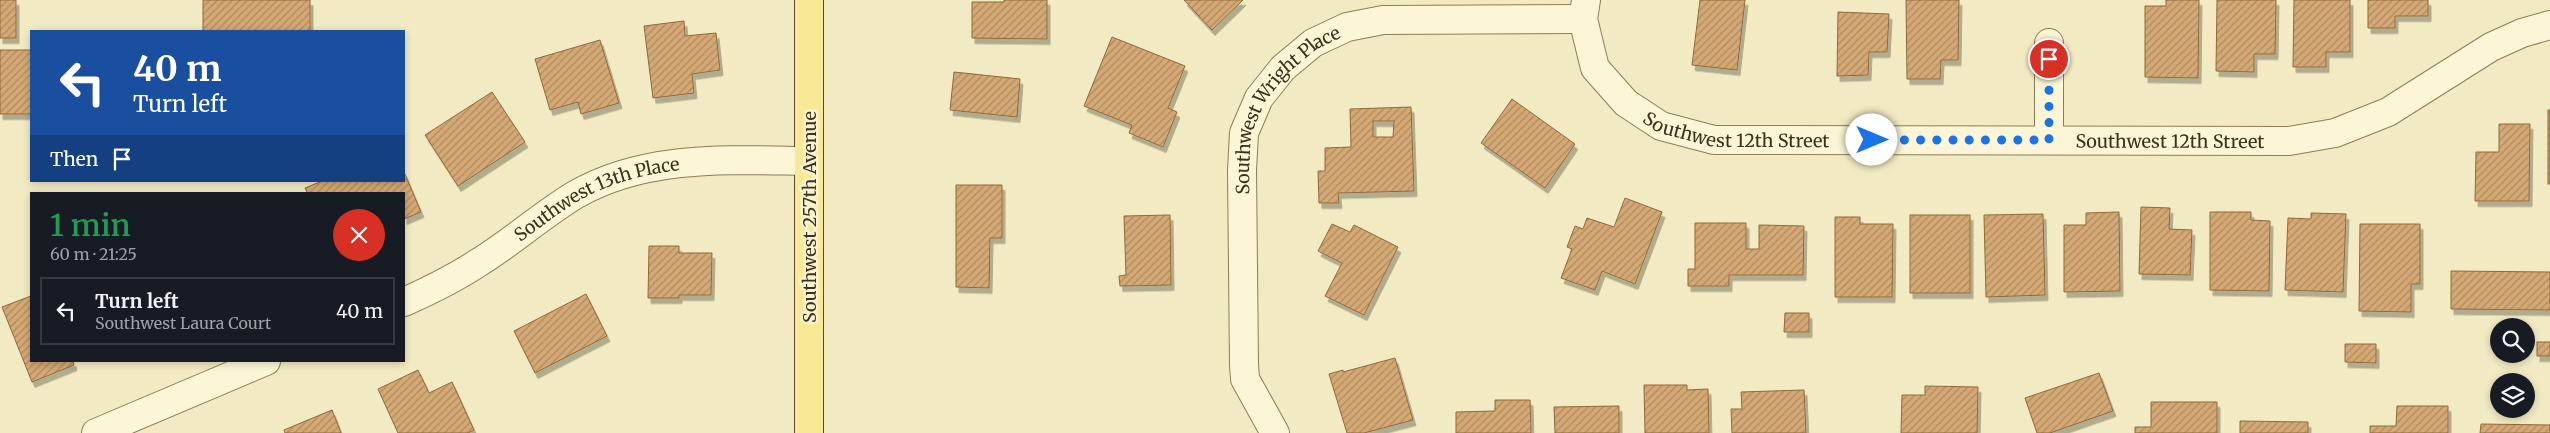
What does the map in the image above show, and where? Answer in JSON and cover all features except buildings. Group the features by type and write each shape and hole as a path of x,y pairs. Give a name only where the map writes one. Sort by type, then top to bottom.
{"main road":[{"name":"Southwest 257th Avenue","path":"809,0 809,433"}],"street":[{"name":"Southwest 12th Street","path":"1585,10 1595,68 1626,103 1661,126 1714,140 2289,141 2334,134 2388,112 2491,47 2522,33 2550,25"},
{"name":"Southwest Wright Place","path":"1275,433 1248,384 1244,364 1242,170 1244,133 1259,98 1283,68 1312,43 1346,27 1383,20 1585,10"},
{"path":"2049,43 2049,140"},
{"name":"Southwest 13th Place","path":"405,302 434,289 481,262 575,195 646,168 680,163 809,161"},
{"path":"96,433 264,362"}],"route":[{"path":"1872,140 2049,140 2049,59"}]}
